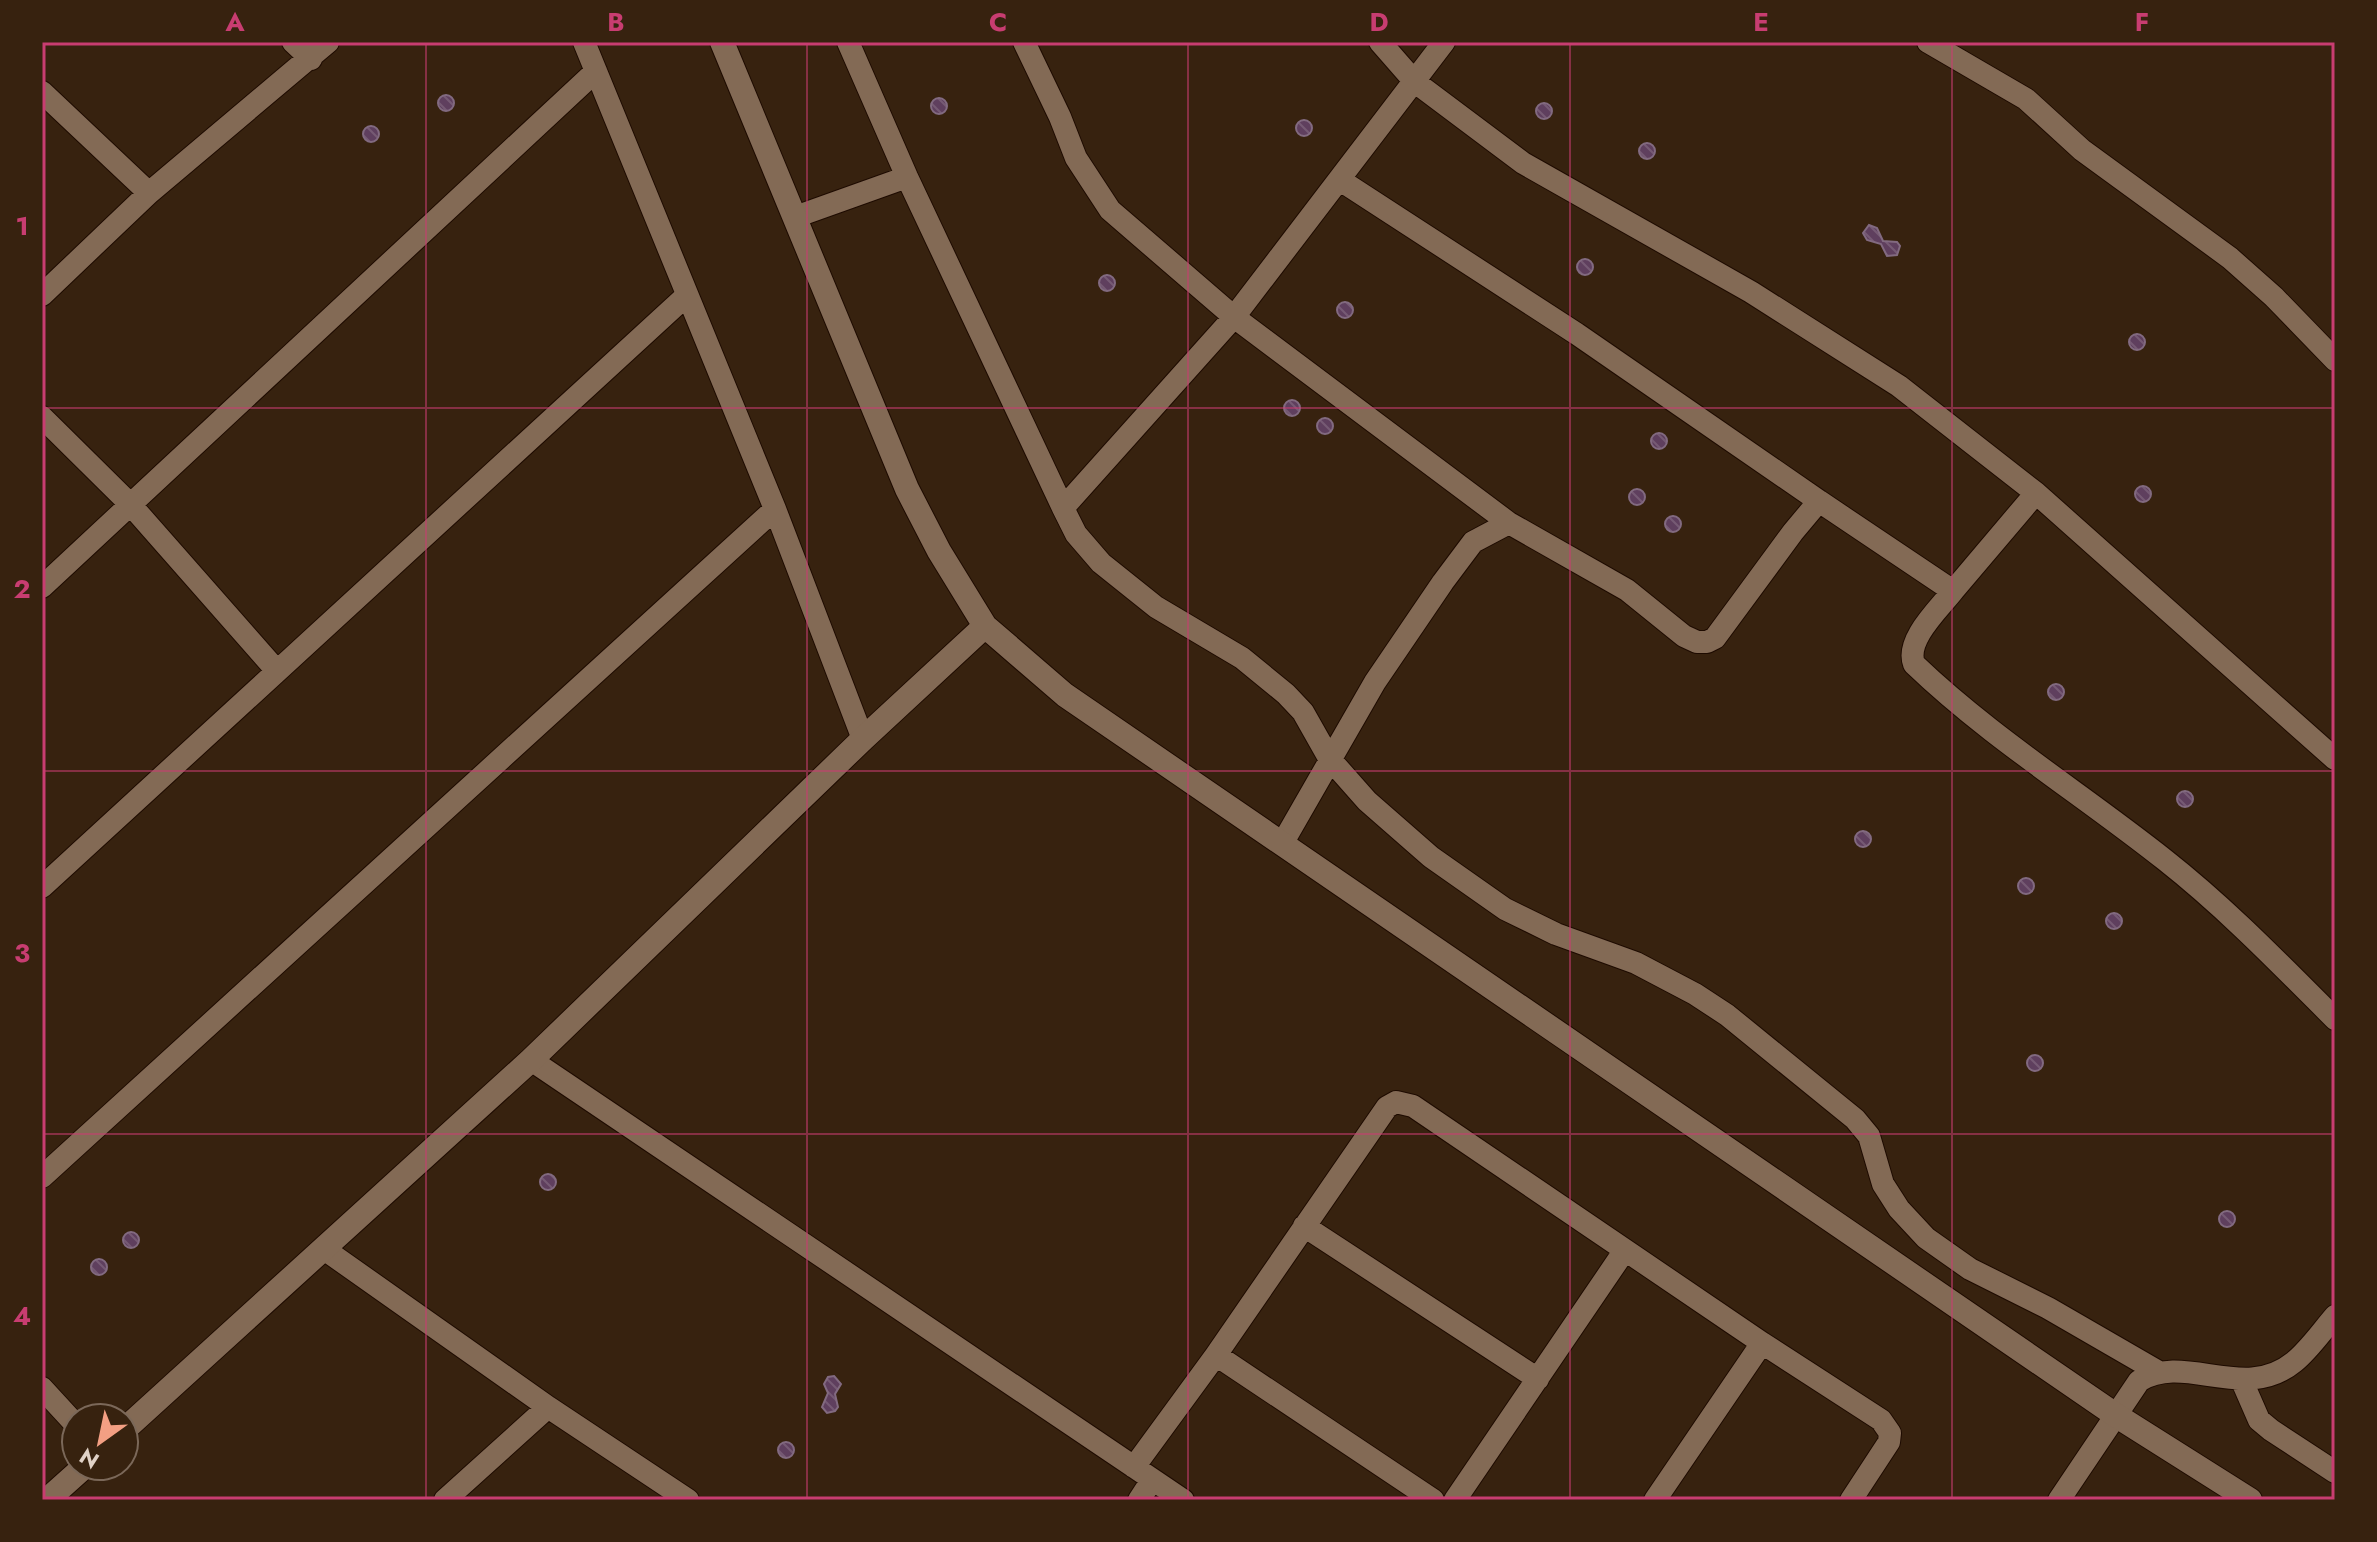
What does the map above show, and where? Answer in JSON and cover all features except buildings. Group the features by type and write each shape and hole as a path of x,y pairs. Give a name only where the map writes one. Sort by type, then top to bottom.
{"street":[{"path":"293,42 311,59"},
{"path":"42,295 149,193 328,42"},
{"path":"584,42 775,509 863,739"},
{"path":"722,42 907,489 939,551 985,626 1065,695 2117,1416 2250,1500"},
{"path":"848,42 907,177 1076,534 1101,563 1156,607 1242,658 1286,694 1303,712 1329,758 1367,801 1431,857 1505,909 1556,934 1636,963 1727,1015 1855,1119 1869,1136 1883,1184 1899,1209 1926,1238 1970,1269 2048,1308 2157,1371 2242,1381 2262,1378 2293,1363 2335,1316"},
{"path":"1024,42 1076,158 1110,210 1234,317 1509,523 1627,590 1684,636 1697,642 1715,638 1819,501"},
{"path":"1380,42 1415,82 1523,163 1751,292 1899,386 2036,493 2335,759"},
{"path":"1063,508 1234,317 1444,42"},
{"path":"1928,42 2026,99 2082,150 2230,258 2274,297 2335,360"},
{"path":"42,587 596,71"},
{"path":"42,92 149,193"},
{"path":"795,217 907,177"},
{"path":"1340,180 1577,334 1953,591"},
{"path":"42,887 686,296"},
{"path":"42,417 130,504 277,671"},
{"path":"2036,493 1953,591 1914,644 1911,655 1914,664 1972,713 2167,861 2237,923 2335,1019"},
{"path":"42,1177 775,509"},
{"path":"1282,844 1375,682 1473,542 1509,523"},
{"path":"140,1416 531,1060 863,739 985,626"},
{"path":"531,1060 1183,1500"},
{"path":"1139,1500 1143,1473 1216,1355 1387,1107 1396,1102 1413,1106 1881,1420 1890,1433 1886,1450 1851,1500"},
{"path":"1304,1226 1538,1379"},
{"path":"324,1249 548,1407 688,1500"},
{"path":"1455,1500 1625,1250"},
{"path":"1655,1500 1762,1343"},
{"path":"1216,1355 1433,1500"},
{"path":"2059,1500 2134,1386 2157,1371"},
{"path":"2242,1381 2259,1420 2335,1472"},
{"path":"42,1388 60,1408"},
{"path":"445,1500 548,1407"},
{"path":"47,1500 67,1482"}]}
